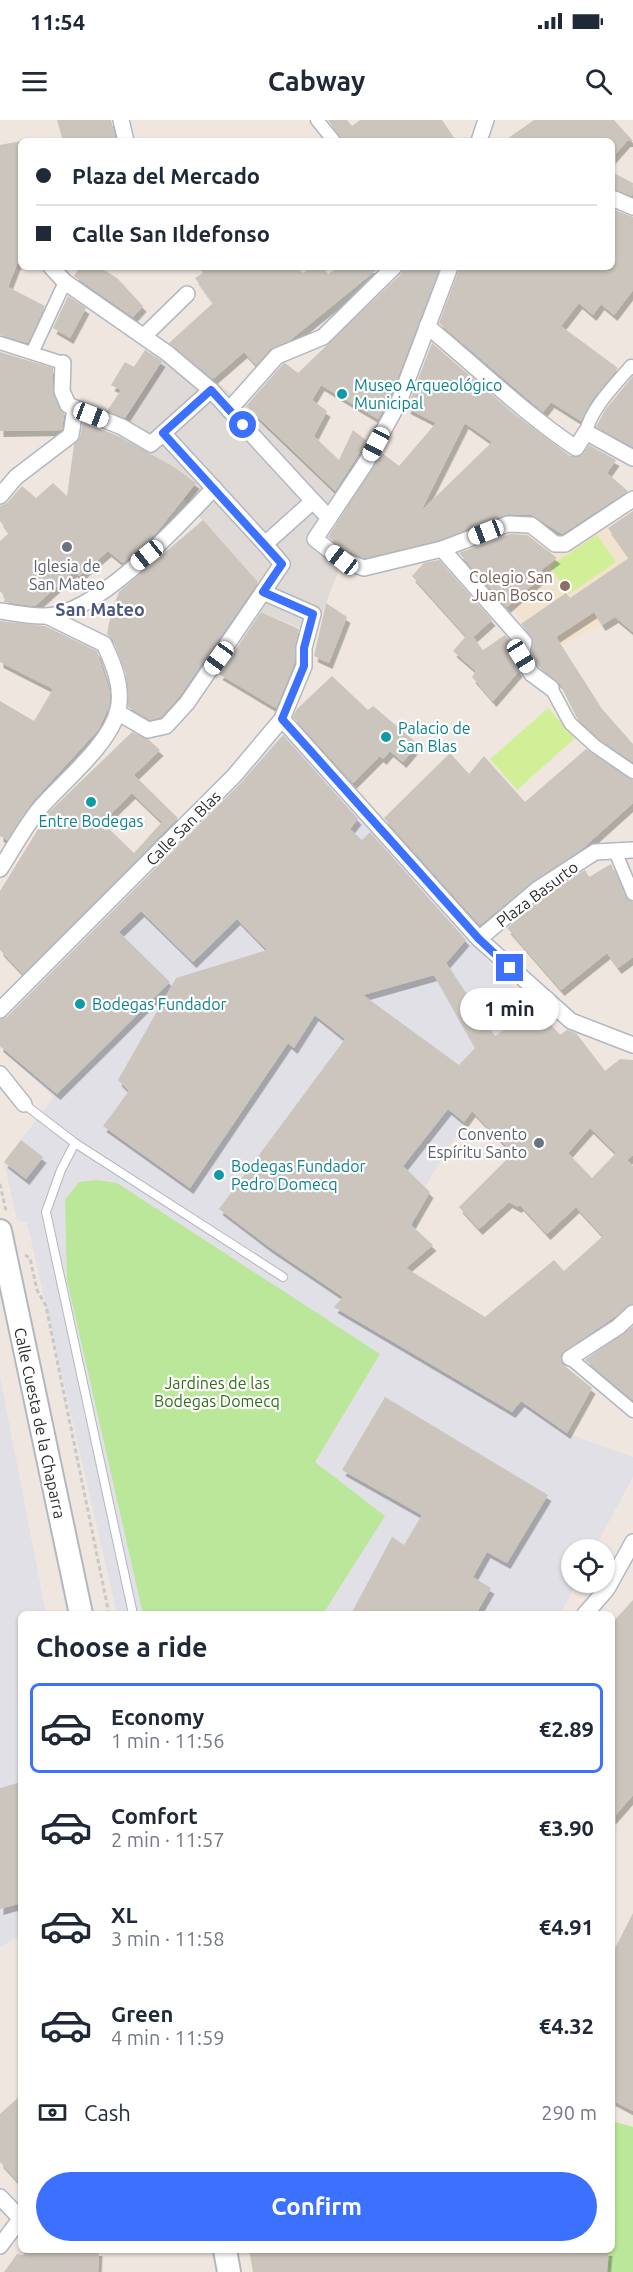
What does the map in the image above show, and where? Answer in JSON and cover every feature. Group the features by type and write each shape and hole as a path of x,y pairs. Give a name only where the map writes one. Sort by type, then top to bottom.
{"main road":[{"name":"Calle Cuesta de la Chaparra","path":"4,1224 80,1611"},
{"path":"226,2253 229,2272"}],"street":[{"path":"121,120 125,138"},
{"path":"317,120 332,138"},
{"path":"480,138 486,120"},
{"path":"615,199 633,207"},
{"path":"54,270 65,282 144,336 211,390 329,518"},
{"path":"229,410 277,356 323,337 391,270"},
{"path":"447,270 398,404 365,464 315,539 342,560 364,568 442,549 508,524 531,525 555,544 565,544 633,499"},
{"path":"32,353 65,282"},
{"path":"144,336 187,294"},
{"path":"427,326 543,426 576,448 586,432 587,425 607,395 631,366 633,368"},
{"path":"0,344 63,363 62,391 68,405 122,427 151,444 211,390"},
{"path":"0,496 16,477 71,435 75,409"},
{"path":"586,432 633,458"},
{"path":"117,712 148,730 165,726 187,702 282,564 163,433"},
{"path":"47,616 71,610 116,581 163,542 214,489"},
{"path":"265,544 313,501"},
{"path":"442,549 524,642 521,656 532,674 551,688 570,723 595,746 633,772"},
{"name":"Calle San Blas","path":"0,1010 234,776 282,719 304,666 304,648 313,614 263,592"},
{"path":"0,611 47,616 104,644 117,676 120,696 117,712 103,739 39,809 0,869"},
{"path":"282,719 479,939 571,1021 626,1042 633,1032"},
{"name":"Plaza Basurto","path":"479,939 538,889 595,852 633,850"},
{"path":"615,851 633,894"},
{"path":"0,1074 24,1104"},
{"path":"0,1096 24,1104"},
{"path":"633,1313 618,1327 570,1358 633,1411"},
{"path":"588,1611 607,1589 633,1542"},
{"path":"0,2197 18,2215"},
{"path":"0,2246 18,2222"}],"lane":[{"path":"24,1104 75,1143 283,1277"},
{"path":"75,1143 61,1170 46,1212 132,1611"}],"path":[{"path":"0,1184 4,1224"},
{"path":"22,1254 30,1258 37,1290 46,1306 108,1611"}],"shaded area":[{"path":"171,347 242,402 340,496 323,538 341,564 314,634 255,609 262,586 183,499 196,482 119,436 124,420"},
{"name":"Colegio San Juan Bosco","path":"604,523 612,533 633,543 620,619 614,618 546,653 496,585 462,553 512,532 530,531 552,553 561,553"},
{"name":"Bodegas Fundador Pedro Domecq","path":"284,734 467,939 560,1034 571,1027 605,1071 546,1122 486,1092 464,1122 425,1187 430,1192 416,1217 417,1230 433,1245 406,1268 485,1317 531,1279 585,1340 540,1369 520,1400 567,1433 633,1457 633,1477 599,1539 561,1539 561,1593 572,1593 562,1611 116,1611 27,1223 17,1220 4,1162 54,1097 0,1048 0,1017"},
{"path":"0,1376 45,1611 18,1611 18,1938 0,1947"}],"green space":[{"path":"597,535 616,562 569,594 550,566"},
{"path":"548,708 575,738 517,790 490,759"},
{"name":"Jardines de las Bodegas Domecq","path":"97,1180 117,1183 380,1354 315,1462 385,1516 325,1611 142,1611 67,1280 65,1200 79,1182"},
{"path":"615,2122 633,2127 633,2272 603,2272 605,2253 615,2253"}],"building":[{"path":"57,120 111,120 115,138 62,138"},
{"path":"328,120 347,120 352,126 360,120 442,120 454,138 340,138"},
{"path":"534,120 614,120 633,141 627,141 615,155 615,138 508,138"},
{"path":"18,142 18,262 8,287 45,306 28,343 0,335 0,145"},
{"path":"615,174 633,183 632,196 615,189"},
{"path":"615,210 633,217 633,290 614,315 601,304 593,315 579,303 561,326 618,368 592,400 581,421 551,402 543,412 439,323 459,270 615,270"},
{"path":"78,270 104,270 117,278 143,306 133,317 74,276"},
{"path":"201,270 300,270 303,273 307,270 325,270 328,274 334,270 376,270 289,341 270,349 256,365 244,352 213,379 169,343 213,303 195,278 203,273"},
{"name":"Museo Arqueológico Municipal","path":"403,270 439,270 389,400 378,419 321,385 312,400 327,411 314,436 339,460 353,430 367,441 335,491 246,406 283,364 285,363 298,373"},
{"path":"68,296 86,308 70,338 53,328"},
{"path":"432,343 512,412 570,456 581,456 589,445 616,460 607,473 628,491 562,534 532,515 508,514 439,540 365,558 347,551 328,537 382,453 399,466 436,423 407,408","holes":["465,423 492,442 421,511"]},
{"path":"145,350 162,361 125,418 107,411 121,390 111,385 125,362 134,367"},
{"path":"0,352 53,368 53,394 64,414 62,430 0,431"},
{"path":"633,376 633,447 596,427 605,410"},
{"path":"83,422 118,436 174,467 196,483 156,533 123,563 108,551 79,576 74,571 35,606 4,602 5,597 0,591 0,541 9,533 0,521 0,506 7,503 22,486 36,498 53,483 67,496 74,445 80,437"},
{"path":"633,511 633,632 615,617 602,625 594,612 556,637 602,709 633,744 633,762 600,740 577,718 560,684 543,670 531,654 533,639 521,624 566,593 570,598 629,558 608,528"},
{"path":"203,520 258,582 179,697 161,717 150,720 128,707 126,674 113,640 107,634 111,613 119,592"},
{"path":"510,534 527,535 557,558 541,570 545,574 507,607 459,553"},
{"path":"439,560 492,620 473,637 483,650 505,635 513,645 512,660 519,671 493,701 472,677 476,671 453,651 466,636 412,576 424,563"},
{"path":"326,603 347,617 329,663 314,656"},
{"path":"261,612 299,629 294,664 276,708 219,674"},
{"path":"0,621 45,626 97,651 110,693 109,707 98,730 33,801 7,840 0,836 0,701 34,721 53,689 0,662"},
{"name":"Palacio de San Blas","path":"332,676 368,710 373,706 418,744 403,762 390,751 383,759 380,756 353,783 293,717 297,709"},
{"path":"132,732 148,739 160,750 134,775 178,818 23,974 0,950 0,891 48,813","holes":["132,793 162,822 134,853 102,822"]},
{"path":"283,735 358,819 350,829 362,840 370,832 466,940 446,963 495,1036 537,1009 560,1035 567,1030 576,1033 605,1071 620,1059 633,1060 633,1155 627,1160 633,1166 633,1304 561,1354 562,1364 592,1388 567,1433 521,1401 512,1412 334,1307 343,1297 269,1247 219,1209 345,1039 315,1015 294,1048 288,1043 190,1188 103,1126 129,1091 118,1080 176,978 267,950 237,919 193,962 141,911 119,932 170,982 57,1094 0,1046 0,1019 7,1017 241,783","holes":["434,975 475,1048 459,1065 363,995","448,1109 464,1122 472,1111 513,1153 459,1207 479,1229 509,1202 518,1207 520,1205 547,1234 576,1207 603,1236 564,1271 554,1260 485,1317 406,1268 433,1245 411,1225 430,1192 403,1166","590,1128 616,1153 592,1178 568,1153"]},
{"path":"586,749 633,780 633,803 582,849 532,882 480,925 384,818 450,753 469,774 484,756 525,802"},
{"path":"611,864 626,898 633,902 633,957 618,968 607,953 561,990 507,928 544,897 585,870 589,877"},
{"path":"21,1140 43,1157 26,1179 4,1162"},
{"path":"633,1326 633,1400 585,1360"},
{"path":"385,1397 548,1495 507,1563 487,1552 473,1577 491,1588 478,1611 353,1611 392,1537 404,1545 422,1515 342,1470"},
{"path":"633,1600 633,1795 615,1816 615,1620"},
{"path":"18,1783 18,1904 0,1909 0,1788"},
{"path":"633,1913 633,2111 615,2102 615,1948"},
{"path":"18,2098 18,2182 0,2162 0,2114"},
{"path":"25,2253 99,2253 98,2272 4,2272 17,2254"},
{"path":"250,2253 609,2253 607,2272 253,2272"}],"place":[{"name":"Museo Arqueológico Municipal","path":"342,394"},
{"name":"Iglesia de San Mateo","path":"67,547"},
{"name":"Colegio San Juan Bosco","path":"565,586"},
{"name":"Palacio de San Blas","path":"386,737"},
{"name":"Entre Bodegas","path":"91,802"},
{"name":"Bodegas Fundador","path":"80,1004"},
{"name":"Convento Espíritu Santo","path":"539,1143"},
{"name":"Bodegas Fundador Pedro Domecq","path":"219,1175"}],"district":[{"name":"San Mateo","path":"100,610"}],"route":[{"path":"243,425 211,390 163,433 282,564 263,592 313,614 304,648 304,666 284,708 282,719 479,939 510,968"}]}
